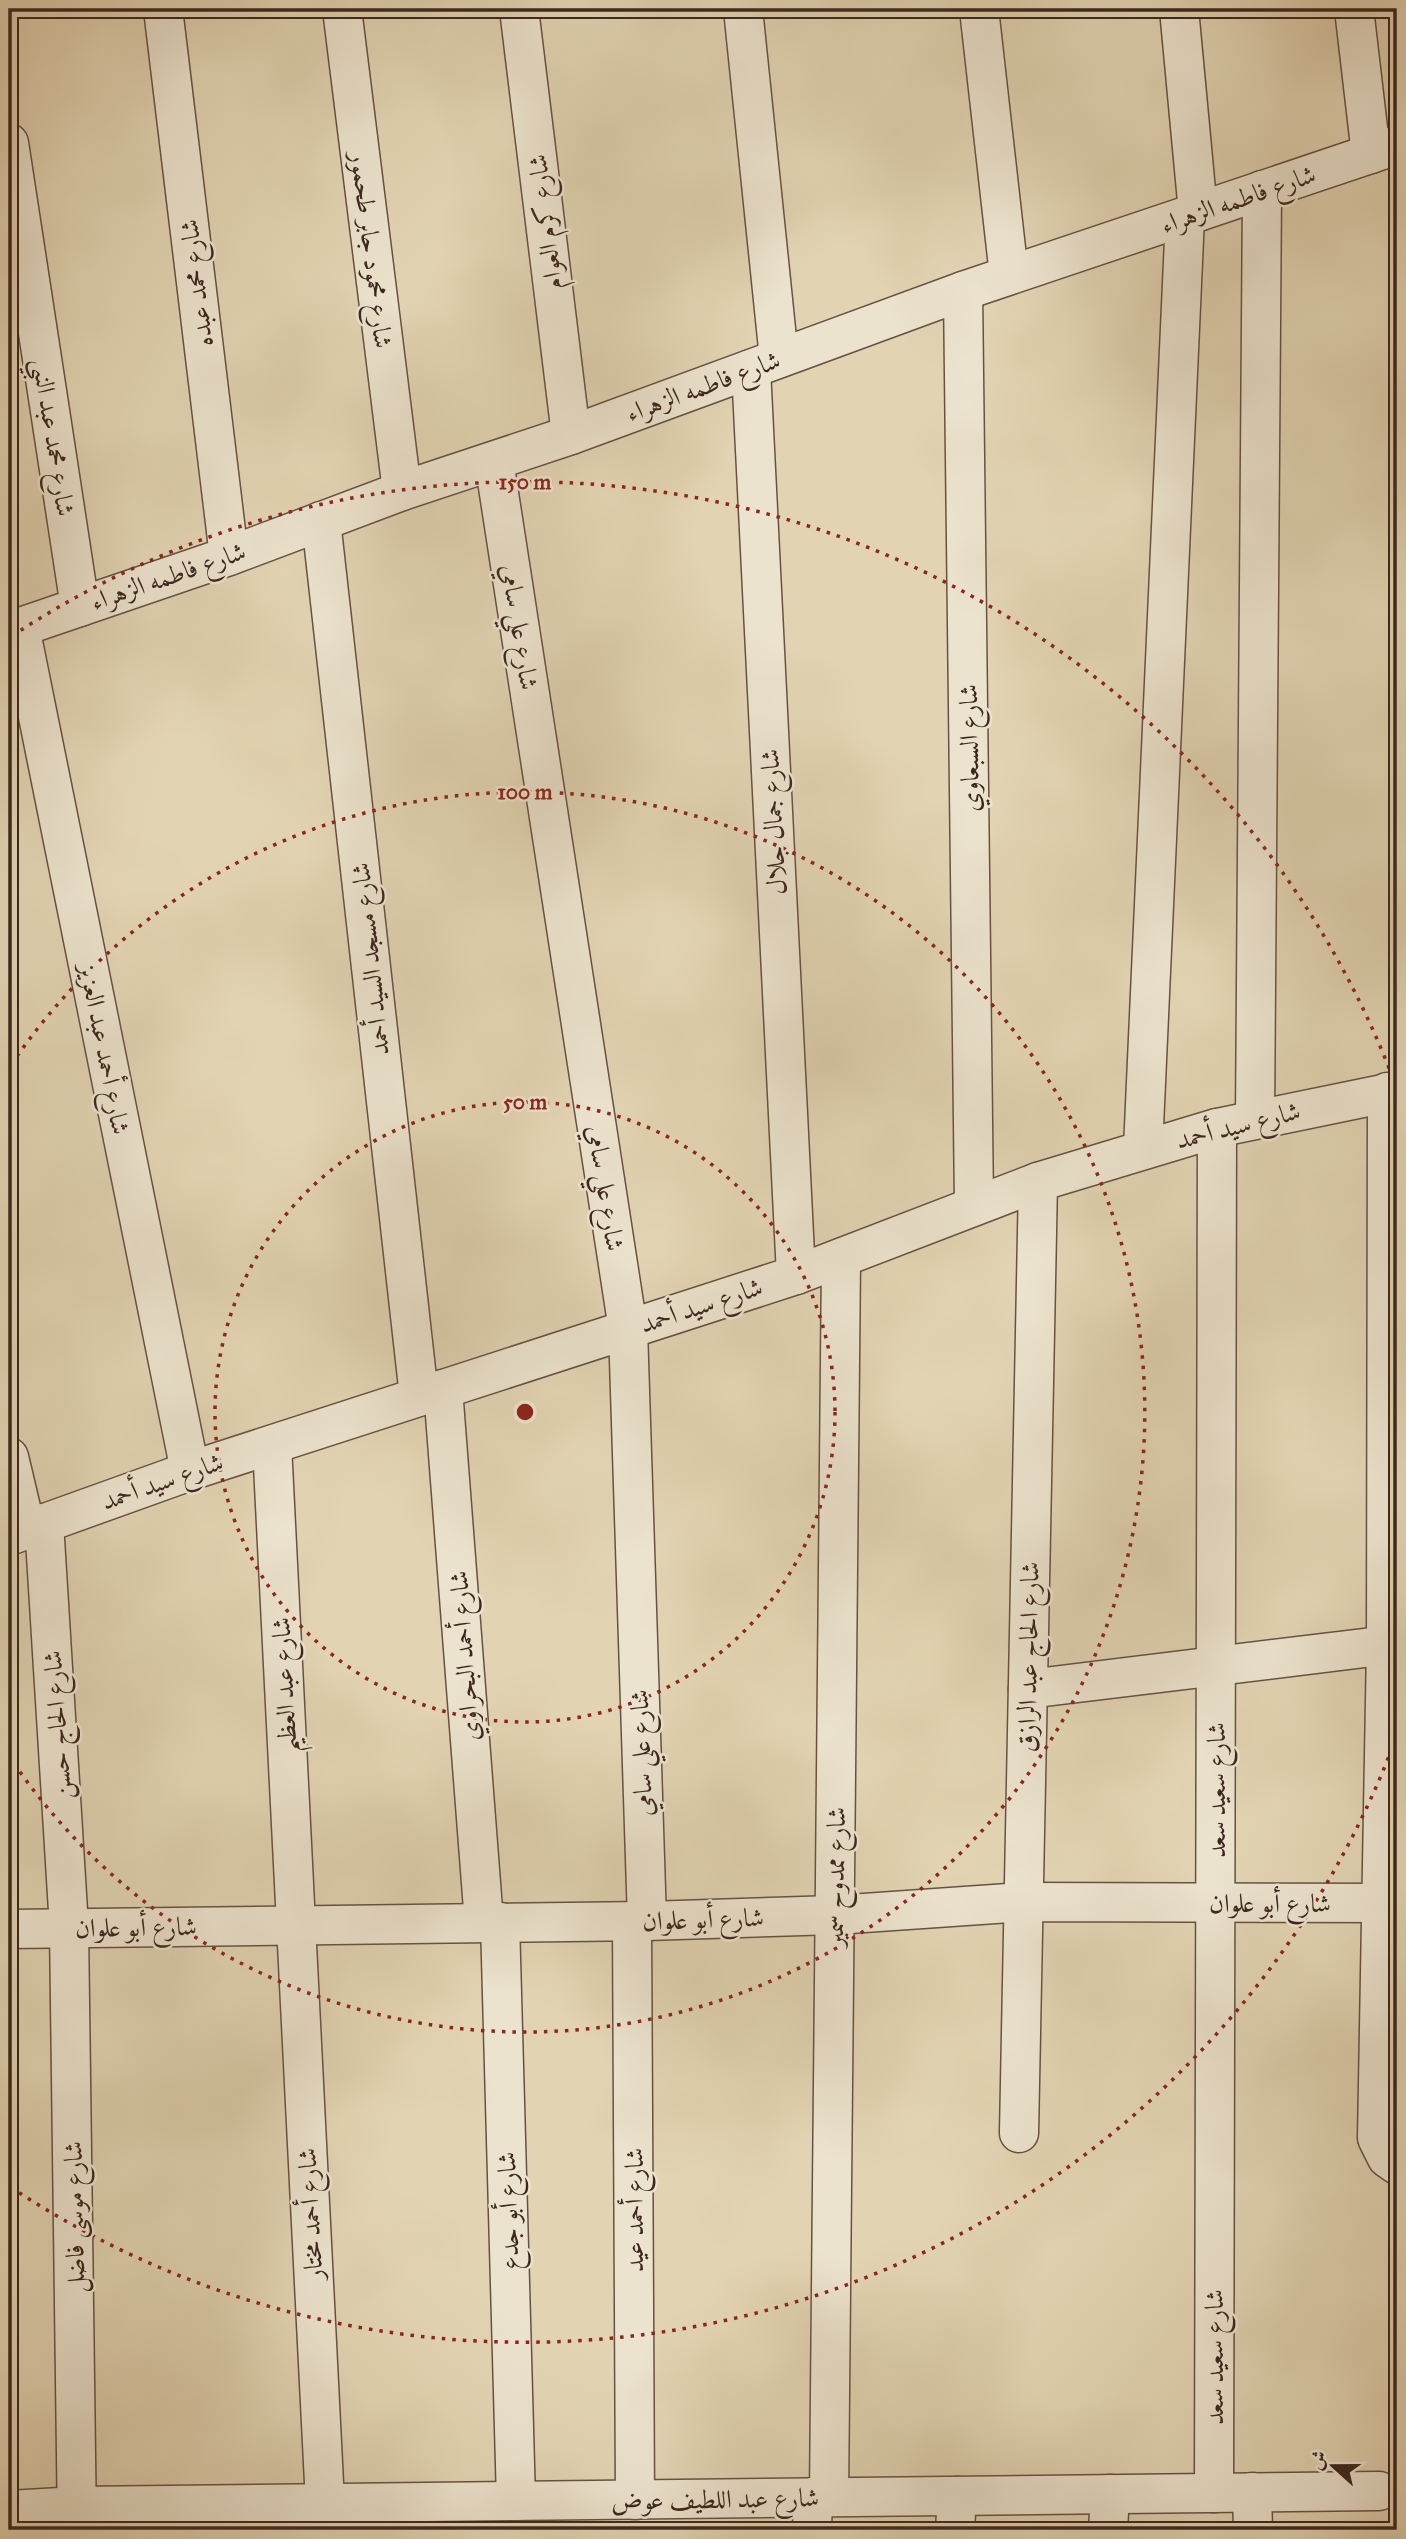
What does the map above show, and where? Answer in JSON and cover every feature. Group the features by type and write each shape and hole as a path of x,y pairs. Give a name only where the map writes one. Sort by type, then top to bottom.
{"street":[{"name":"شارع محمد عبده","path":"163,9 229,556"},
{"name":"شارع محمود جابر طحمور","path":"342,9 402,491"},
{"name":"شارع كرم العوام","path":"519,9 571,435"},
{"name":"شارع جمال جلال","path":"743,9 765,364 796,1275"},
{"path":"979,9 1009,275"},
{"path":"1143,1149 1191,214 1179,9"},
{"path":"1354,9 1384,150"},
{"name":"شارع محمد عبد النبي","path":"9,143 80,607"},
{"name":"شارع فاطمه الزهراء","path":"14,629 229,556 402,491 571,435 962,291 1384,150"},
{"path":"1255,1119 1262,190"},
{"name":"شارع السبعاوي","path":"962,291 974,1205"},
{"name":"شارع علي سامي","path":"494,461 628,1329 639,1921"},
{"name":"شارع مسجد السيد أحمد","path":"321,521 431,1393"},
{"name":"شارع أحمد عبد العزيز","path":"14,629 190,1471"},
{"path":"1392,1091 1389,1903 1377,2138 1387,2158 1397,2165"},
{"name":"شارع سيد أحمد","path":"26,1529 190,1471 796,1275 1038,1182 1217,1128 1392,1091"},
{"name":"شارع سعيد سعد","path":"1214,2493 1217,1128"},
{"name":"شارع الحاج عبد الرازق","path":"1019,2133 1038,1182"},
{"name":"شارع ممدوح سمير","path":"818,2508 835,1915 841,1258"},
{"name":"شارع أحمد البحراوي","path":"431,1393 492,1922"},
{"name":"شارع عبد العظيم","path":"272,1445 296,1925"},
{"name":"شارع الحاج حسن","path":"9,1457 26,1529 69,1927"},
{"path":"1028,1689 1392,1645"},
{"name":"شارع أبو علوان","path":"9,1929 639,1921 835,1915 1023,1902 1389,1903"},
{"name":"شارع أحمد عيد","path":"639,1921 646,2510"},
{"name":"شارع أبو جدع","path":"492,1922 516,2501"},
{"name":"شارع أحمد مختار","path":"296,1925 342,2512"},
{"name":"شارع موسى فاضل","path":"69,1927 77,2518"},
{"name":"شارع عبد اللطيف عوض","path":"9,2510 77,2518 178,2518 342,2512 516,2501 553,2515 646,2510 818,2508 956,2513 1109,2512 1214,2493 1379,2491"},
{"path":"1252,2492 1253,2530"}]}
